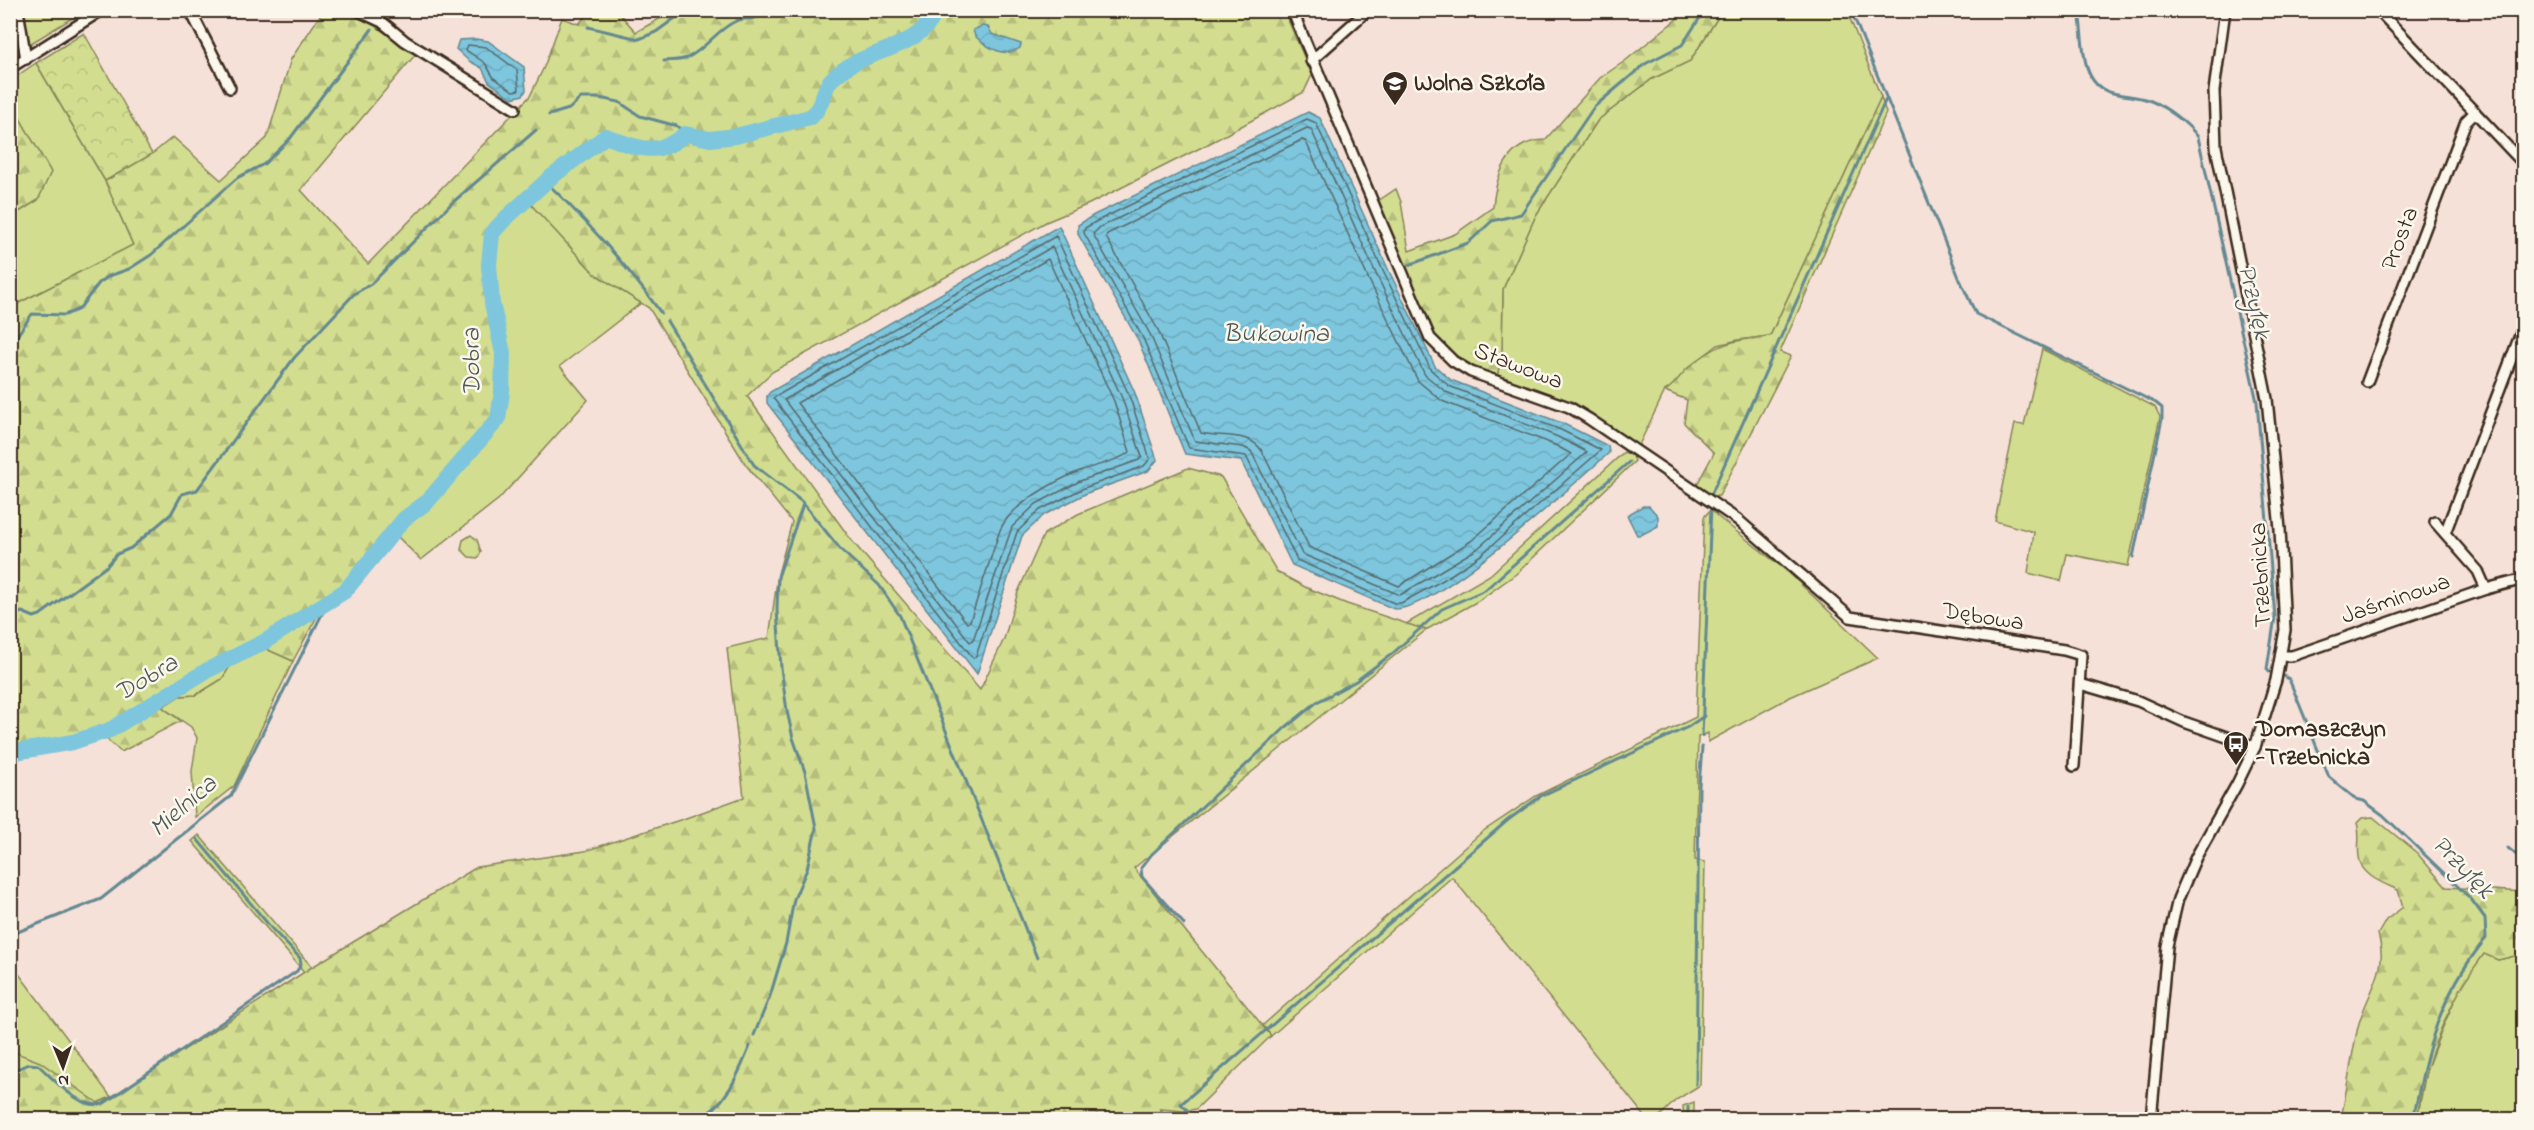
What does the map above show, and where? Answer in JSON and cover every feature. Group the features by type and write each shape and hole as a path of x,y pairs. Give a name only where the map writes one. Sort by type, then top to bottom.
{"street":[{"path":"18,10 29,57"},
{"path":"10,68 102,10"},
{"path":"190,10 230,88"},
{"path":"356,10 382,22 424,54 515,109"},
{"name":"Stawowa","path":"1292,10 1311,61 1430,338 1440,350 1471,372 1569,407 1589,419 1738,520 1850,617"},
{"path":"1311,61 1368,10"},
{"name":"Trzebnicka","path":"2151,1119 2164,967 2178,899 2196,857 2255,747 2276,680 2285,630 2285,603 2272,438 2262,371 2219,172 2213,123 2214,91 2225,10"},
{"path":"2378,10 2523,164"},
{"name":"Prosta","path":"2367,382 2466,121 2475,112"},
{"path":"2445,533 2523,325"},
{"path":"2435,522 2478,571 2486,589"},
{"name":"Jaśminowa","path":"2280,660 2486,589 2523,579"},
{"name":"Dębowa","path":"1850,617 2076,652 2082,660 2074,766"},
{"path":"2080,684 2138,701 2184,722 2255,747"}],"green space":[{"path":"21,10 84,11 28,45"},
{"path":"675,10 1284,11 1312,75 1304,92 1212,142 1089,204 1046,222 772,372 747,396 852,541 980,690 1004,639 1018,592 1044,534 1078,514 1188,468 1221,477 1277,572 1305,587 1347,604 1426,630 1134,868 1271,1036 1196,1109 1184,1111 1160,1109 1170,1120 11,1119 11,1057 17,1053 40,1062 98,1103 111,1097 312,967 477,867 585,851 744,797 727,648 769,638 778,574 792,522 746,465 649,308 595,274 524,197 503,216 491,231 488,245 489,303 501,355 496,416 426,497 393,525 320,611 293,661 262,647 234,660 222,679 196,695 179,696 162,707 181,721 121,752 109,741 101,729 11,750 11,307 133,245 105,181 152,154 173,137 221,180 267,138 291,59 323,11 347,11 375,26 416,54 301,190 368,264 530,96 544,67 562,18 579,24 589,11 617,11 636,32"},
{"path":"1677,11 1722,11 1690,61 1652,79 1598,120 1536,215 1503,289 1502,352 1497,377 1463,363 1435,338 1378,201 1396,189 1401,202 1409,251 1455,234 1493,207 1501,172 1513,153 1521,146 1545,140 1600,78 1678,18"},
{"path":"1722,11 1847,11 1881,97 1770,336 1718,345 1688,368 1675,385 1665,391 1638,447 1569,402 1497,377 1502,352 1503,289 1536,215 1598,120 1652,79 1690,61"},
{"path":"84,33 152,154 105,181 36,63"},
{"path":"36,63 105,181 133,245 11,307 11,217 38,200 50,172 11,103 11,80"},
{"path":"1881,97 1886,113 1780,352 1791,356 1719,496 1695,488 1714,453 1684,423 1687,400 1665,391 1688,368 1717,348 1736,341 1770,336"},
{"path":"11,103 51,172 38,200 11,217"},
{"path":"528,201 595,274 641,303 560,366 588,400 499,499 421,560 398,537 406,522 430,507 488,432 504,418 507,397 506,353 495,305 493,278 496,245 500,228"},
{"path":"2042,349 2155,407 2160,417 2128,566 2067,554 2061,581 2028,573 2034,532 1995,521 2015,424 2024,425"},
{"path":"1624,452 1633,456 1635,461 1516,574 1478,601 1426,630 1406,624 1490,575"},
{"path":"1711,509 1789,573 1878,658 1788,698 1708,742 1708,733 1698,737 1695,860 1705,862 1700,1085 1676,1100 1657,1119 1647,1119 1452,877 1271,1036 1263,1025 1482,832 1536,796 1696,717 1704,517"},
{"path":"471,535 477,540 481,552 478,558 469,557 461,549 463,540"},
{"path":"262,647 293,661 234,786 195,817 192,771 197,738 191,727 162,707 179,696 196,695 222,679 233,660"},
{"path":"2373,817 2417,853 2446,887 2523,892 2523,954 2498,960 2484,954 2471,972 2449,1011 2432,1053 2420,1097 2417,1119 2341,1119 2358,1027 2379,971 2381,948 2378,934 2386,920 2403,907 2398,890 2368,874 2361,864 2357,823 2362,818"},
{"path":"199,835 312,967 305,973 192,841"},
{"path":"2484,953 2498,960 2523,954 2524,1095 2515,1119 2417,1120 2426,1071 2440,1034 2461,985"},
{"path":"10,962 111,1097 97,1103 17,1053 11,1057"},
{"path":"1694,1102 1694,1119 1684,1119 1683,1106"}],"water":[{"path":"982,26 988,27 992,34 1021,44 1020,48 1002,52 990,48 975,36 973,30"},
{"path":"459,40 488,41 524,67 526,90 523,95 512,98 489,82 482,68 469,61 456,49"},
{"name":"Bukowina","path":"1308,112 1320,118 1435,366 1451,380 1564,424 1608,446 1609,453 1472,569 1415,604 1394,609 1292,565 1241,461 1185,454 1138,340 1078,234 1078,225 1094,215"},
{"path":"1059,226 1135,393 1157,460 1148,471 1087,493 1044,515 1022,536 977,674 767,403 767,396 770,392"},
{"path":"1643,506 1649,506 1658,516 1658,526 1637,535 1627,515"}],"waterway":[{"path":"588,27 639,39 656,32 686,10"},
{"path":"664,61 687,58 729,25 736,21 755,18 764,10"},
{"name":"Dobra","path":"10,753 73,742 110,730 206,671 264,642 345,591 404,519 427,502 498,419 502,392 503,353 492,303 489,265 492,233 550,178 606,136 647,149 666,146 685,134 710,139 736,136 810,117 817,110 827,86 835,76 852,64 912,38 922,31 936,10"},
{"path":"1042,15 1047,10"},
{"path":"1409,265 1468,243 1492,221 1521,214 1594,107 1645,64 1682,45 1705,10"},
{"path":"1851,10 1960,280 1976,314 2162,408 2162,419 2133,557"},
{"name":"Przyłęk","path":"2079,10 2085,61 2095,83 2109,92 2143,98 2157,104 2183,121 2198,137 2257,402 2275,617 2267,669 2269,672"},
{"path":"10,346 32,314 65,315 79,309 99,283 109,276 129,269 151,255 237,178 264,164 289,140 372,29"},
{"path":"549,115 569,109 581,98 599,98 619,102 640,116 677,126 685,134"},
{"path":"1711,495 1886,99"},
{"path":"10,617 22,612 34,617 40,615 107,566 117,554 131,548 171,514 182,494 197,490 294,358 354,294 371,284 452,203 536,130"},
{"path":"546,182 607,245 661,313"},
{"path":"667,321 754,465 801,501 841,550 879,585 900,616 1037,958"},
{"path":"1184,924 1142,877 1141,868 1151,855 1285,728 1317,702 1356,681 1393,653 1442,609 1485,590 1629,462"},
{"path":"754,1035 770,996 786,943 794,899 807,869 816,828 805,772 793,738 787,711 777,610 778,577 803,504"},
{"path":"1702,736 1711,506"},
{"name":"Mielnica","path":"10,935 101,899 231,796 327,604"},
{"name":"Przyłęk","path":"2284,676 2289,679 2329,777 2356,799 2364,801 2383,815 2471,899 2485,918 2486,938 2456,981 2437,1024 2413,1120"},
{"path":"1198,1120 1181,1104 1508,820 1541,796 1688,727 1704,716"},
{"path":"1696,1084 1699,786 1702,747"},
{"path":"10,1072 29,1064 38,1065 60,1086 77,1098 94,1105 103,1104 297,971 301,964 300,958 273,930 197,839"},
{"path":"2508,848 2524,861"},
{"path":"697,1120 716,1107 730,1089 750,1046"},
{"path":"1688,1107 1688,1120"},
{"path":"1162,1120 1167,1116"}],"place":[{"name":"Wolna Szkoła","path":"1395,107"},
{"name":"Domaszczyn -Trzebnicka","path":"2236,767"}]}
